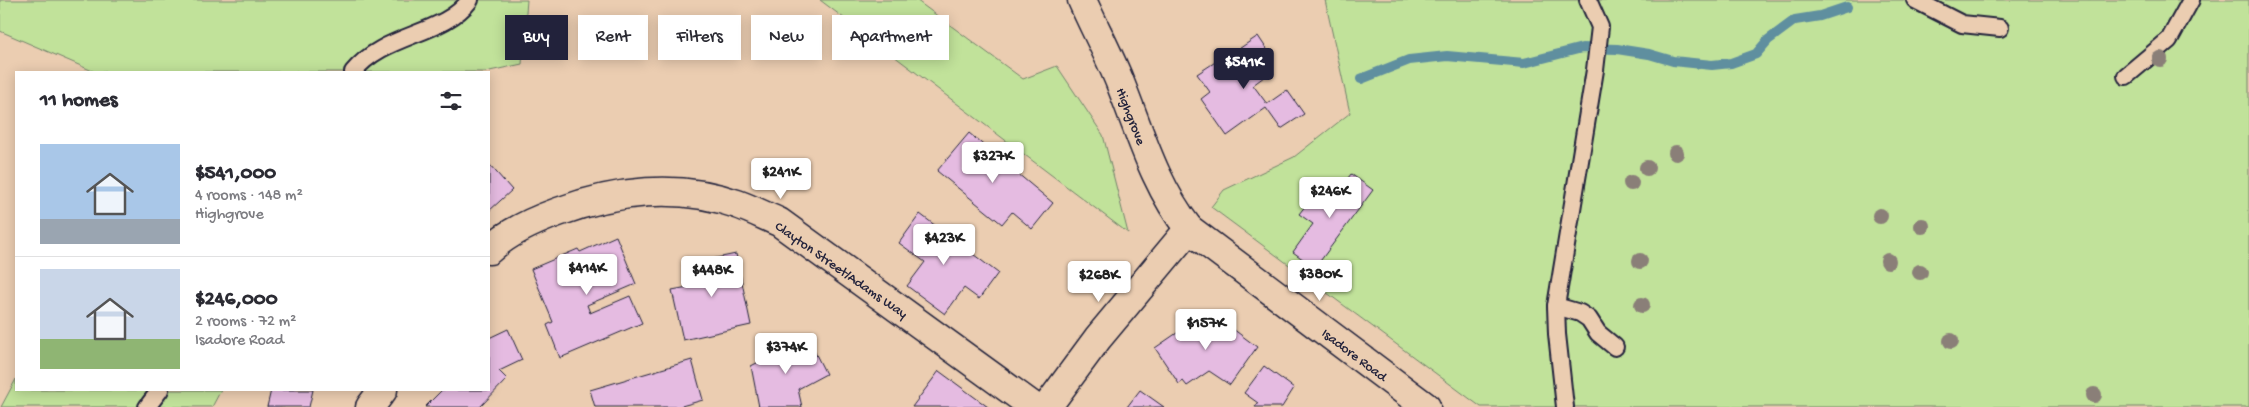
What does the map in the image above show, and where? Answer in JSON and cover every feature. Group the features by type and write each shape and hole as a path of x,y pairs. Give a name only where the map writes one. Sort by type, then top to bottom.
{"street":[{"name":"Highgrove","path":"1082,0 1119,80 1160,185 1189,229"},
{"name":"Clayton Street/Adams Way","path":"490,249 502,238 539,219 578,204 628,193 672,191 736,203 778,222 1034,407"},
{"path":"1047,407 1098,338 1189,229"},
{"name":"Isadore Road","path":"1189,229 1426,407"},
{"path":"370,407 382,391"}],"lane":[{"path":"354,71 359,65 394,41 424,31 449,18 466,6 470,0"},
{"path":"1565,407 1556,306 1595,70 1600,27 1588,0"},
{"path":"1915,0 1962,24 2000,28"},
{"path":"2126,76 2170,40 2191,0"},
{"path":"1556,306 1580,313 1589,319 1598,333 1615,347"},
{"path":"147,407 159,391"}],"green space":[{"path":"0,0 527,0 526,15 505,15 505,60 522,60 522,64 490,71 93,71 0,31"},
{"path":"820,0 916,0 936,15 840,15"},
{"path":"1325,0 2249,0 2249,407 1481,407 1211,207 1224,190 1294,157 1350,113"},
{"path":"949,24 1023,79 1057,66 1103,135 1128,233 899,60 949,60"},
{"path":"15,381 15,391 220,391 212,407 1,407"}],"building":[{"path":"1258,36 1270,54 1259,61 1268,74 1253,85 1267,104 1287,90 1304,114 1281,129 1266,108 1227,136 1201,99 1210,92 1197,74 1220,59 1221,61"},
{"path":"969,133 1053,203 1032,229 1012,212 1002,224 937,171"},
{"path":"490,165 512,190 490,210"},
{"path":"1351,174 1373,190 1315,268 1293,252 1313,224 1299,214 1317,191 1331,201"},
{"path":"920,214 998,273 979,299 964,288 945,314 907,286 925,262 899,243"},
{"path":"616,236 636,284 587,305 590,313 630,296 642,323 560,358 547,325 553,322 531,269 578,249 580,252"},
{"path":"736,254 751,325 683,340 672,290 688,287 683,265"},
{"path":"1209,311 1257,347 1230,385 1209,371 1187,386 1183,381 1179,384 1155,348"},
{"path":"508,329 522,360 499,371 507,379 480,407 425,407 441,391 490,391 490,338"},
{"path":"807,337 826,374 798,389 802,407 759,407 751,366"},
{"path":"692,360 703,400 678,407 595,407 590,390"},
{"path":"1264,366 1294,388 1282,407 1255,407 1258,403 1244,393"},
{"path":"939,371 988,407 912,407"},
{"path":"1140,390 1164,407 1127,407"},
{"path":"271,391 313,391 309,407 267,407"}],"waterway":[{"path":"1361,79 1409,60 1447,56 1524,63 1582,48 1617,49 1649,54 1673,61 1712,65 1731,63 1756,54 1768,40 1795,20 1820,16 1847,7"}]}
